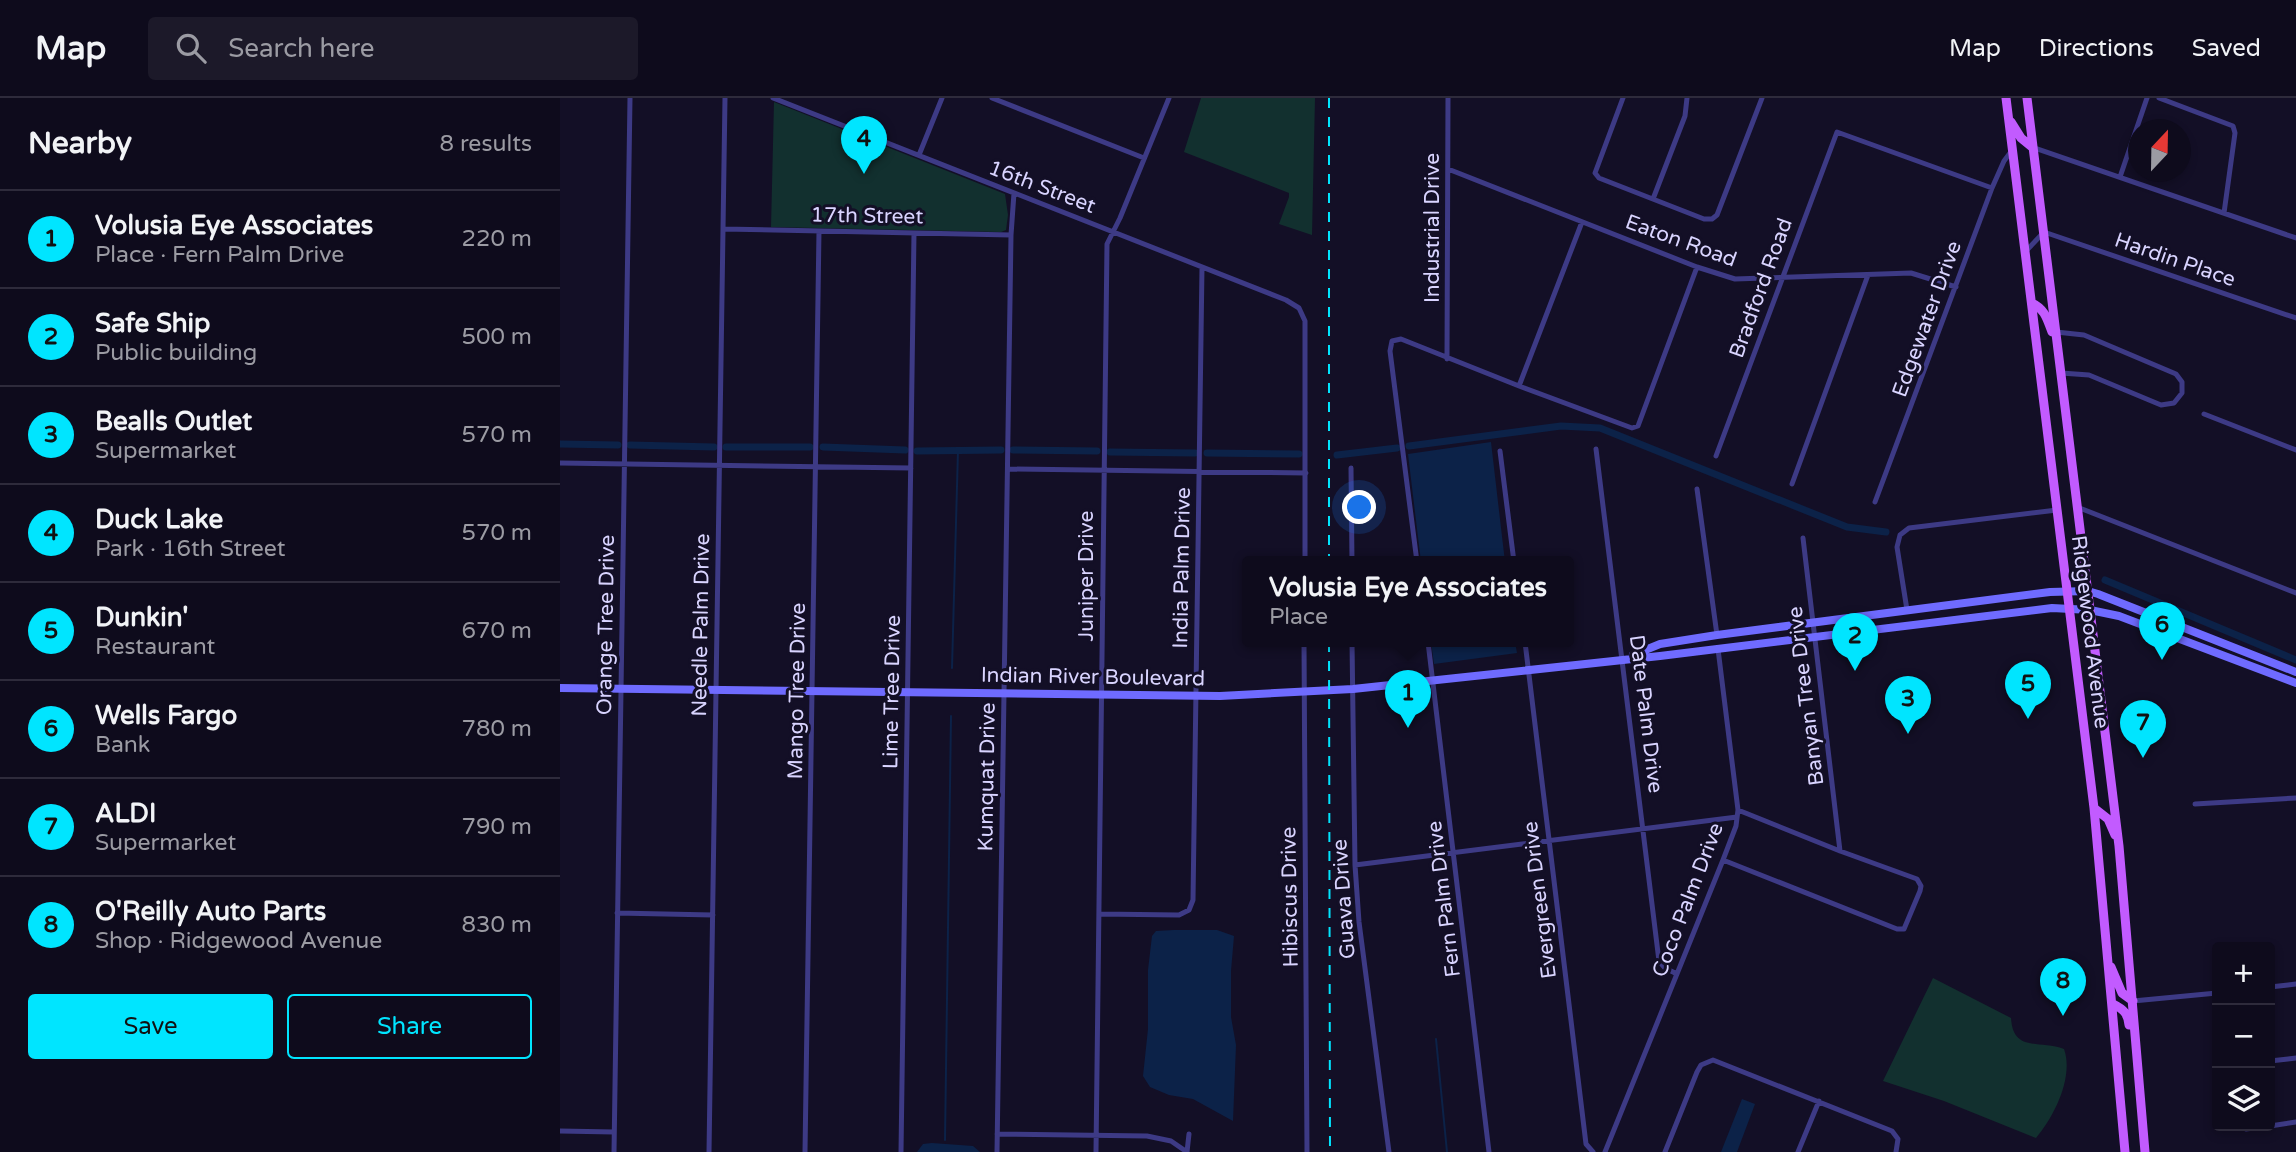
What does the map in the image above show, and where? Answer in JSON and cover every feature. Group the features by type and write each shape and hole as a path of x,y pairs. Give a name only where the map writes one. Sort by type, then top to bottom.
{"main road":[{"name":"Ridgewood Avenue","path":"2006,98 2094,808 2125,1152"},
{"name":"Ridgewood Avenue","path":"2027,98 2119,846 2145,1152"},
{"path":"2008,118 2021,138 2032,147"},
{"path":"2032,303 2046,314 2058,347"},
{"path":"1623,658 1660,644 1717,635 2088,590 2296,672"},
{"path":"1623,658 2069,608 2106,612 2296,683"},
{"path":"2148,626 2152,615"},
{"name":"Indian River Boulevard","path":"560,688 1196,696 1353,689 1623,658"},
{"path":"2094,808 2108,819 2119,846"},
{"path":"2109,962 2122,993 2133,1002"},
{"path":"2113,1004 2122,1008 2129,1017 2130,1034 2137,1050"},
{"path":"2123,1127 2129,1137 2131,1152"}],"street":[{"name":"Orange Tree Drive","path":"614,1152 630,98"},
{"name":"Needle Palm Drive","path":"709,1152 725,98"},
{"name":"16th Street","path":"773,98 1286,300 1299,308 1305,321 1306,473"},
{"path":"919,155 942,98"},
{"path":"992,98 1144,158"},
{"name":"Juniper Drive","path":"1096,1152 1107,244 1169,98"},
{"name":"Industrial Drive","path":"1447,359 1448,98"},
{"path":"1623,98 1595,173 1599,178 1704,219 1712,219 1717,215 1762,98"},
{"path":"1653,199 1685,116 1687,98"},
{"path":"2120,177 2147,98"},
{"path":"2159,98 2233,126 2235,133 2224,213"},
{"name":"Bradford Road","path":"1716,456 1837,132 1992,188"},
{"path":"2032,147 2296,238"},
{"name":"Edgewater Drive","path":"1875,502 1992,188 2004,161 2013,149"},
{"name":"Eaton Road","path":"1448,169 1697,267 1735,279 1911,273 1956,287"},
{"name":"Kumquat Drive","path":"997,1152 1011,235 1014,193"},
{"path":"1518,387 1582,222"},
{"name":"17th Street","path":"723,229 1011,235"},
{"name":"Mango Tree Drive","path":"806,1152 820,231"},
{"path":"2025,252 2044,232"},
{"name":"Hardin Place","path":"2044,232 2296,318"},
{"name":"Lime Tree Drive","path":"901,1152 914,233"},
{"name":"India Palm Drive","path":"1099,914 1179,915 1189,911 1193,900 1202,267"},
{"path":"1417,556 1390,351 1392,341 1401,339 1518,387 1632,428 1638,426 1697,267"},
{"path":"1792,484 1868,275"},
{"path":"2056,332 2084,335 2176,374 2182,382 2182,393 2174,403 2161,405 2089,375 2061,373"},
{"path":"2204,414 2296,450"},
{"name":"Date Palm Drive","path":"1596,449 1659,961 1665,968 1677,974"},
{"path":"1500,451 1513,556"},
{"path":"560,463 911,468"},
{"path":"1351,468 1352,556"},
{"path":"1007,469 1306,473 1305,556"},
{"path":"1697,489 1717,635"},
{"path":"2077,507 2296,593"},
{"path":"1907,610 1897,547 1900,535 1909,528 2057,510"},
{"name":"Banyan Tree Drive","path":"1803,538 1840,851"},
{"name":"Hibiscus Drive","path":"1304,647 1307,1152"},
{"name":"Guava Drive","path":"1352,647 1355,865 1359,922 1389,1152"},
{"name":"Fern Palm Drive","path":"1429,647 1489,1152"},
{"name":"Evergreen Drive","path":"1526,647 1586,1144 1593,1152"},
{"name":"Coco Palm Drive","path":"1605,1152 1723,860 1738,814 1718,649"},
{"path":"2195,804 2296,798"},
{"path":"1355,865 1644,830 1738,814 1917,878 1921,886 1903,929 1897,929 1723,860"},
{"path":"617,913 713,915"},
{"path":"2275,986 2296,984"},
{"path":"2133,1002 2212,994"},
{"path":"2275,1060 2296,1058"},
{"path":"1665,1152 1697,1072 1706,1061 1716,1060 1892,1131 1898,1139 1896,1152"},
{"path":"1798,1152 1819,1101"},
{"path":"2275,1125 2296,1122"},
{"path":"560,1131 614,1132"},
{"path":"998,1133 1147,1136 1171,1141 1187,1152 1189,1134"}],"green space":[{"path":"1201,98 1315,98 1312,235 1279,224 1289,193 1184,152"},
{"path":"774,102 1005,194 1008,215 1006,230 771,227"},
{"path":"1933,978 2011,1018 2016,1036 2022,1040 2064,1049 2064,1084 2055,1108 2036,1138 1944,1101 1883,1081"}],"water":[{"path":"1491,442 1504,556 1420,556 1408,454"},
{"path":"1432,647 1516,647 1517,653 1434,664"},
{"path":"1217,930 1234,936 1231,971 1231,1017 1236,1045 1233,1121 1193,1099 1169,1095 1150,1087 1143,1076 1152,936 1156,931"},
{"path":"1742,1099 1755,1104 1737,1152 1721,1152"},
{"path":"923,1144 973,1146 980,1152 917,1152"}],"waterway":[{"path":"1409,446 1561,426 1600,428 1847,527 1886,532"},
{"path":"560,444 618,445"},
{"path":"630,445 714,447"},
{"path":"726,447 810,447"},
{"path":"823,447 905,450"},
{"path":"1337,455 1397,448"},
{"path":"952,668 958,450"},
{"path":"917,451 1001,450"},
{"path":"1013,450 1097,451"},
{"path":"1110,452 1195,453"},
{"path":"1207,453 1299,454"},
{"path":"2105,580 2296,660"},
{"path":"945,1140 951,716"},
{"path":"1436,1039 1447,1152"}],"railway":[{"path":"1329,98 1329,556"},
{"path":"1329,647 1330,1152"}],"place":[{"name":"Duck Lake","path":"864,174"},
{"name":"Wells Fargo","path":"2162,660"},
{"name":"Safe Ship","path":"1855,671"},
{"name":"Dunkin'","path":"2028,719"},
{"name":"Volusia Eye Associates","path":"1408,728"},
{"name":"Bealls Outlet","path":"1908,734"},
{"name":"ALDI","path":"2143,758"},
{"name":"O'Reilly Auto Parts","path":"2063,1016"}]}
